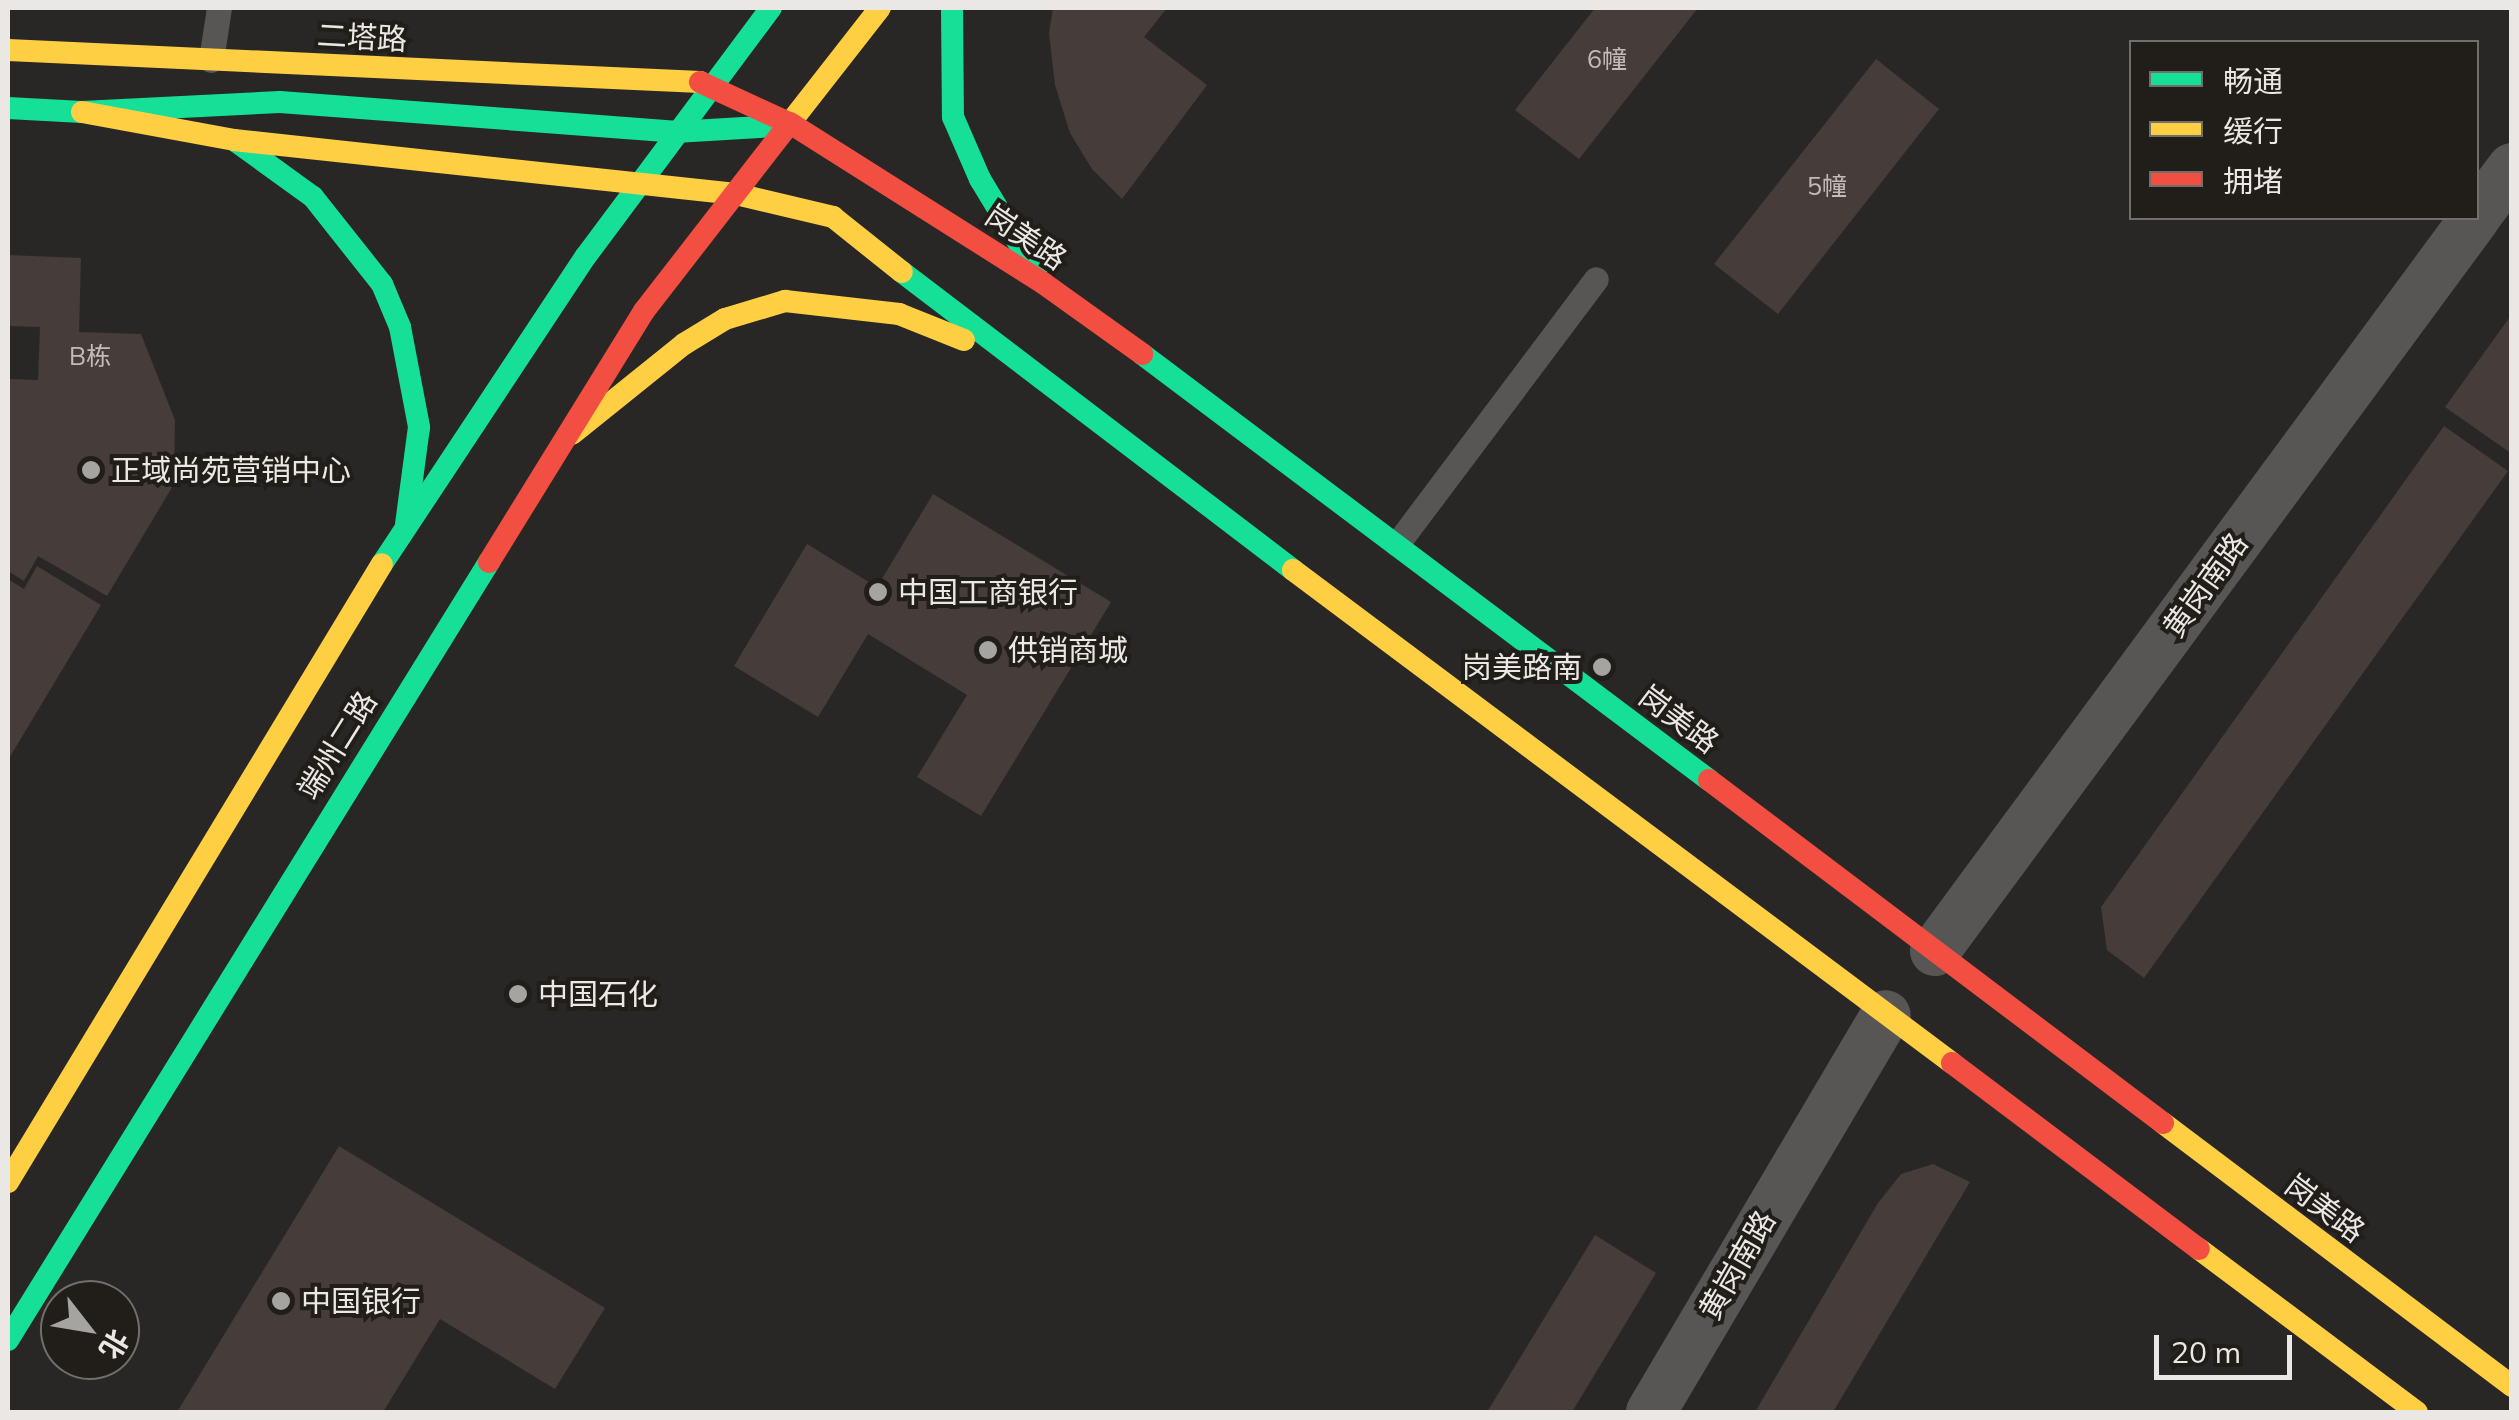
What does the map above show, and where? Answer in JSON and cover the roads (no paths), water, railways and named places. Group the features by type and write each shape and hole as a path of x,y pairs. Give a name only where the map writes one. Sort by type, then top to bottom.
{"main road":[{"name":"端州二路","path":"8,1182 406,524 640,182 771,8"},
{"name":"端州二路","path":"8,1340 202,1004 644,311 793,125 880,8"},
{"path":"952,8 953,117 980,179 1043,283"},
{"name":"二塔路","path":"8,50 713,82"},
{"name":"岗美路","path":"713,82 793,125 1043,283 1192,390 2512,1386"},
{"path":"8,108 82,112 280,102 676,132 793,125"},
{"path":"82,112 234,140 736,194 833,217 1009,357 2416,1412"},
{"path":"234,140 312,196 382,284 400,327 419,427 406,524"},
{"path":"556,446 684,344 726,318 785,301 899,314 1009,357"},
{"path":"1144,458 1192,390"},
{"path":"137,967 166,984"}],"street":[{"name":"黄岗南路","path":"2479,213 2512,168"},
{"name":"黄岗南路","path":"1935,951 2474,220"},
{"name":"黄岗南路","path":"1651,1412 1886,1015"}],"lane":[{"path":"210,60 219,8"},
{"path":"1397,544 1596,279"}],"place":[{"name":"正域尚苑营销中心","path":"91,470"},
{"name":"中国工商银行","path":"878,592"},
{"name":"供销商城","path":"988,650"},
{"name":"岗美路南","path":"1602,667"},
{"name":"中国石化","path":"518,994"},
{"name":"中国银行","path":"281,1301"}]}
